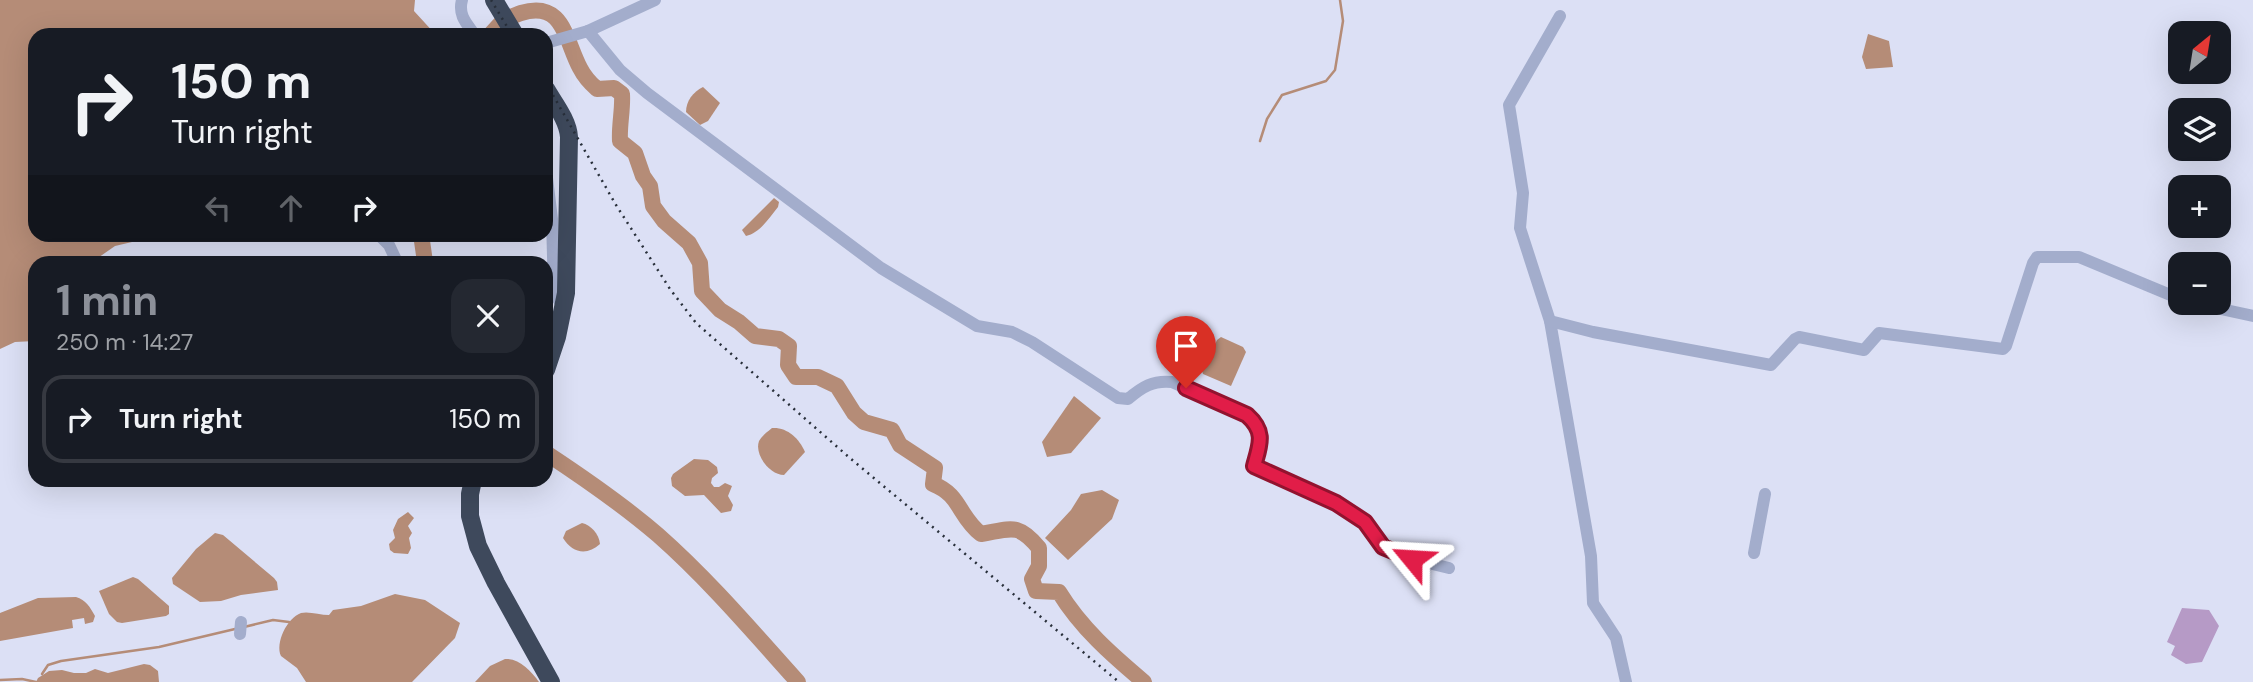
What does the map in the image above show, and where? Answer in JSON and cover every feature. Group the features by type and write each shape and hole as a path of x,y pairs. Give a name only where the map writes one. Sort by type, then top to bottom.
{"highway":[{"path":"494,0 511,28"},
{"path":"553,102 569,131 564,308 553,351"},
{"path":"472,487 470,516 478,546 551,682"}],"street":[{"path":"462,0 461,15 470,28"},
{"path":"553,41 582,33 655,0"},
{"path":"1560,16 1509,105 1523,193 1520,228 1549,321 1591,556 1593,603 1616,638 1626,682"},
{"path":"582,33 647,93 881,268 977,326 1012,332 1032,342 1118,398 1128,399 1154,382 1172,382 1247,415 1255,422 1260,436 1254,466 1336,503 1365,522 1383,547 1412,559 1449,568"},
{"path":"553,256 554,293 564,308"},
{"path":"1549,321 1593,332 1771,365 1799,337 1864,351 1880,332 2003,349 2037,257 2079,257 2168,294"},
{"path":"2231,311 2253,316"},
{"path":"1754,554 1765,494"}],"shaded area":[{"path":"0,0 415,0 414,11 430,28 28,28 28,242 132,242 115,246 101,256 28,256 28,341 15,342 0,349"},
{"path":"1868,34 1889,41 1893,67 1866,69 1862,57"},
{"path":"703,87 720,103 708,121 700,125 686,112 691,97"},
{"path":"774,198 779,202 778,207 760,229 746,236 742,230"},
{"path":"1221,337 1243,347 1246,352 1231,386 1203,374 1202,371"},
{"path":"1074,396 1101,418 1071,453 1047,457 1042,442"},
{"path":"772,428 783,429 792,434 805,452 784,475 773,472 764,463 759,452 759,441"},
{"path":"694,459 708,460 717,467 718,473 711,483 714,487 725,483 732,486 728,496 733,505 731,511 721,513 704,495 685,496 672,486 673,474"},
{"path":"1102,490 1119,500 1112,519 1068,560 1045,538 1071,510 1081,494"},
{"path":"408,512 414,518 408,526 412,533 409,538 411,548 408,554 394,553 389,544 395,538 393,530 398,519"},
{"path":"582,523 594,530 598,537 600,544 595,548 575,550 563,538 566,531"},
{"path":"215,533 223,535 274,578 278,590 241,595 221,601 200,602 173,584 172,578 196,549"},
{"path":"133,577 169,606 169,614 122,623 109,614 99,591"},
{"path":"395,594 425,600 460,623 455,638 412,682 306,682 297,668 281,656 281,638 287,625 301,613 329,615 333,610 361,606"},
{"path":"76,597 89,607 95,616 93,622 85,624 84,618 72,620 73,628 0,641 0,613 38,598"},
{"path":"2182,608 2209,610 2219,626 2202,662 2186,664 2171,655 2175,646 2167,642"},
{"path":"505,659 520,663 539,682 475,682 490,666"},
{"path":"144,664 158,671 159,682 36,682 49,671 86,673 95,669 108,673"}],"waterway":[{"path":"1260,141 1267,119 1282,95 1326,81 1335,70 1343,21 1340,0"},
{"path":"497,28 506,19 535,10 555,17 589,81 597,89 614,88 622,94 620,141 635,153 643,176 650,186 653,206 664,221 689,243 700,263 702,291 720,310 755,336 779,339 789,346 788,365 796,377 818,377 837,386 854,413 864,422 892,430 900,445 935,468 933,484 949,494 981,534 1013,529 1032,540 1039,548 1039,566 1032,579 1036,591 1059,592 1087,629 1144,682"},
{"path":"422,242 424,256"},
{"path":"553,458 631,513 677,552 798,682"},
{"path":"244,627 273,620 289,622"},
{"path":"42,674 48,665 61,661 159,647 235,629"},
{"path":"0,680 22,679 36,682"}],"railway":[{"path":"491,0 508,28"},
{"path":"553,95 616,205 670,289 696,323 851,459 1119,682"}],"route":[{"path":"1186,388 1247,415 1255,422 1260,436 1254,466 1336,503 1365,522 1383,547 1412,559"}]}
